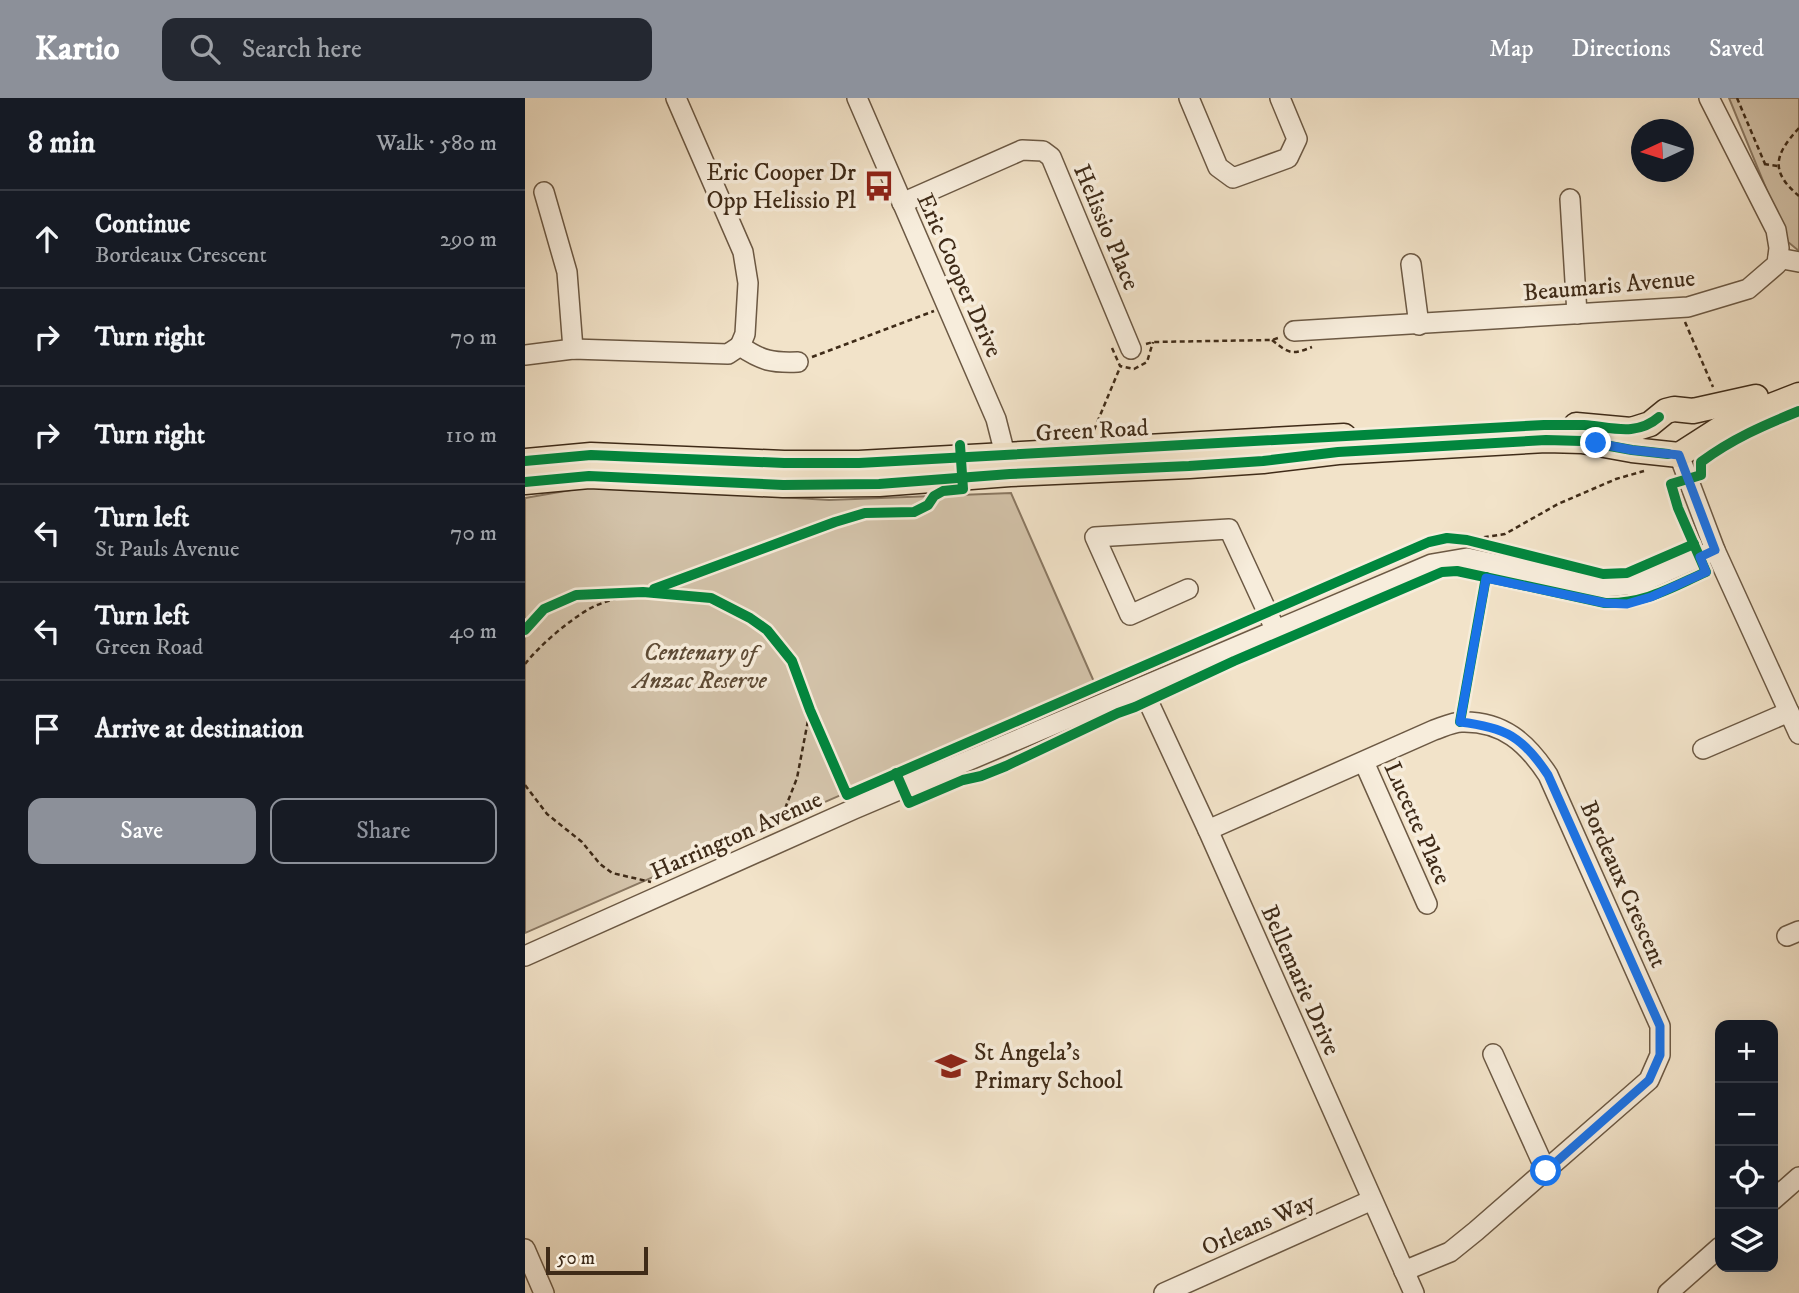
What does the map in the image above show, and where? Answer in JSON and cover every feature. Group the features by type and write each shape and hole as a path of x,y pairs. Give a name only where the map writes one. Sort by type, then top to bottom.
{"main road":[{"name":"Green Road","path":"525,482 589,476 783,485 879,484 1008,465 1544,425 1583,425 1631,430 1670,413 1726,405 1757,397 1799,380"},
{"path":"1674,456 1732,421 1799,395"},
{"path":"1670,413 1690,414 1696,421 1697,439 1674,456 1661,449 1653,435 1654,425 1670,413"},
{"name":"Green Road","path":"525,461 591,454 784,463 1189,466 1338,452 1546,440 1582,441 1674,456"}],"street":[{"path":"525,355 573,349 728,354 740,346 745,334 748,283 743,252 676,98"},
{"name":"Eric Cooper Drive","path":"857,98 996,419 1008,465"},
{"path":"1189,98 1217,167 1233,178 1288,158 1297,139 1280,98"},
{"path":"1709,98 1776,230 1778,258 1799,262"},
{"name":"Helissio Place","path":"902,203 1022,150 1043,151 1051,157 1126,357"},
{"path":"544,192 567,272 573,349"},
{"path":"1570,199 1577,314"},
{"name":"Beaumaris Avenue","path":"1294,331 1688,307 1748,289 1777,264 1778,258"},
{"path":"1411,264 1419,325"},
{"path":"740,346 754,357 772,363 798,362"},
{"path":"1674,456 1799,734"},
{"path":"1188,589 1130,615 1095,537 1229,529 1276,631"},
{"name":"Harrington Avenue","path":"525,956 854,809 1432,564 1467,558 1602,587 1637,584 1715,550"},
{"name":"Bellemarie Drive","path":"1142,688 1414,1293"},
{"path":"1703,749 1789,712"},
{"name":"Bordeaux Crescent","path":"1208,830 1434,730 1460,722 1496,728 1516,737 1534,753 1548,775 1660,1026 1660,1055 1649,1080 1450,1252 1404,1271"},
{"name":"Lucette Place","path":"1364,762 1427,904"},
{"path":"1493,1054 1546,1171"},
{"path":"1778,1196 1799,1177"},
{"name":"Orleans Way","path":"1164,1293 1372,1200"},
{"path":"1668,1293 1715,1251"},
{"path":"527,1258 544,1293"}],"path":[{"path":"1737,98 1765,164"},
{"path":"1799,128 1777,159 1778,170 1799,197"},
{"path":"1679,307 1717,396"},
{"path":"798,362 934,312"},
{"path":"1091,437 1126,357 1153,342 1272,340 1294,331"},
{"path":"1112,341 1112,352 1126,357 1135,369 1147,362 1153,342"},
{"path":"1616,479 1632,463 1632,450"},
{"path":"1467,540 1505,534 1559,504 1674,456"},
{"path":"1596,488 1602,471"},
{"path":"589,595 650,591"},
{"path":"525,664 550,639 588,610 613,600 650,591"},
{"path":"805,698 820,734"},
{"path":"779,824 797,778 810,710"},
{"path":"525,785 543,818 582,842 600,864 612,873 652,883"}],"green space":[{"path":"1729,98 1799,98 1799,251 1788,242"},
{"name":"Centenary of Anzac Reserve","path":"594,486 829,500 1011,493 1095,684 525,933 525,498"}],"cycle path":[{"path":"896,773 909,803 963,780 1006,766 1234,661 1442,572 1457,571 1605,603 1633,601 1657,594 1706,572 1678,508 1671,484 1701,475 1701,462 1724,446 1799,411"},
{"path":"525,461 591,455 784,463 859,463 1544,425 1632,429 1659,417"},
{"path":"525,482 589,476 783,485 879,484 1010,474 1189,466 1338,452 1546,440 1582,441 1668,454"},
{"path":"654,589 835,522 865,513 914,512 928,505 934,496 943,491 963,489 960,445"},
{"path":"525,630 544,609 576,595 643,592 711,598 767,630 792,661 847,795 1429,542 1447,538 1467,540 1603,574 1627,573 1694,544"},
{"path":"1460,722 1486,577"}],"place":[{"name":"Eric Cooper Dr Opp Helissio Pl","path":"879,186"},
{"name":"St Angela's Primary School","path":"951,1066"}],"route":[{"path":"1546,1171 1649,1080 1660,1055 1660,1026 1548,775 1534,753 1516,737 1496,728 1460,722 1486,578 1605,603 1627,604 1651,597 1706,572 1700,557 1715,550 1679,455 1596,443"}]}
